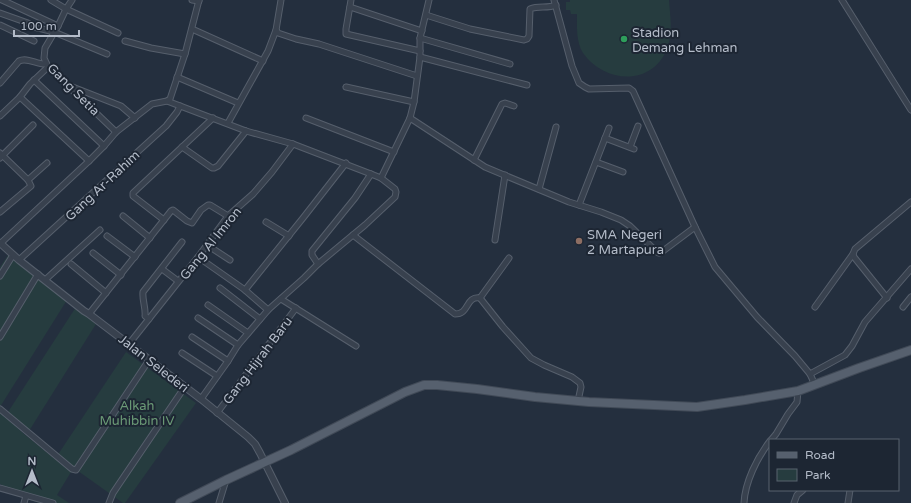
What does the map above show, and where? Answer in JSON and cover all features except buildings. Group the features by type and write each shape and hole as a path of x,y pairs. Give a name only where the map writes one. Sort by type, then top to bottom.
{"main road":[{"path":"180,503 405,392 424,385 437,385 578,401 697,407 798,391 911,350"}],"street":[{"path":"2,0 58,26"},
{"path":"51,0 66,9 118,33"},
{"name":"Gang Setia","path":"72,0 45,48 44,58 47,65 116,132"},
{"path":"167,101 170,98 185,54 199,0 192,0"},
{"path":"228,123 268,51 276,30 281,0"},
{"path":"351,0 346,34 420,51"},
{"path":"381,178 410,118 414,102 420,58 420,38 429,0"},
{"path":"842,0 911,110"},
{"path":"426,15 470,29 524,40 527,39 528,36 530,9 534,7 550,8 555,3 572,66 579,83 589,89 629,88 633,91 695,227 719,273 757,317 795,356 810,374 815,385"},
{"path":"350,7 422,31"},
{"path":"0,13 28,23 37,28 54,32 107,54"},
{"path":"0,25 34,41"},
{"path":"192,29 263,61"},
{"path":"276,30 278,33 296,39 319,44 417,76"},
{"path":"420,38 510,64"},
{"path":"126,41 151,48 185,54"},
{"path":"420,58 527,85"},
{"path":"0,83 22,59 47,65"},
{"path":"0,116 20,97 47,65"},
{"path":"177,77 238,103"},
{"path":"34,80 104,146"},
{"path":"67,85 121,106 135,118"},
{"path":"346,87 414,102"},
{"path":"20,97 89,161"},
{"path":"0,243 89,161 116,132 152,104 167,101 246,131 293,144 346,163 381,178 396,189 396,195 370,220 318,264 268,310 238,345 201,399"},
{"path":"474,160 502,104 505,103 514,106"},
{"name":"Gang Ar-Rahim","path":"19,260 166,126 180,106"},
{"path":"164,220 132,196 132,194 213,118"},
{"path":"306,118 394,152"},
{"path":"410,118 485,167 539,190 621,220 630,226 656,252 659,253 663,251 695,227"},
{"path":"0,212 31,186 28,180 1,155 33,125"},
{"path":"605,138 632,148 638,126"},
{"path":"539,190 556,127"},
{"path":"579,205 609,128"},
{"path":"182,147 214,168 218,166 246,131"},
{"name":"Gang Al Imron","path":"129,344 198,257 228,216 253,194 293,144"},
{"path":"28,180 47,162"},
{"path":"596,162 623,172"},
{"path":"245,290 346,163"},
{"path":"318,264 312,255 312,251 355,198 371,174"},
{"path":"495,240 505,175"},
{"path":"815,307 855,249 911,202"},
{"path":"90,314 172,211 174,210 187,221 192,223 201,210 208,205 228,216"},
{"path":"123,216 150,238"},
{"path":"266,222 289,236"},
{"path":"45,280 100,230"},
{"path":"353,235 455,314 464,312 472,299 477,297 480,298"},
{"path":"107,236 135,257"},
{"path":"149,319 145,316 143,292 182,242"},
{"name":"Jalan Selederi","path":"0,243 19,260 84,311 129,344 184,388 201,399 248,437 255,444 285,503"},
{"path":"207,245 230,260"},
{"path":"93,253 121,275"},
{"path":"853,254 887,298"},
{"path":"0,276 14,255"},
{"path":"198,257 245,290 268,310"},
{"path":"480,298 509,258"},
{"path":"71,264 106,293"},
{"path":"162,269 178,281"},
{"path":"810,374 845,355 852,346 865,322 911,269"},
{"path":"0,337 38,274"},
{"path":"220,288 260,319"},
{"path":"903,306 911,297"},
{"path":"480,298 503,327 531,358 580,383 581,387 578,401"},
{"path":"281,299 356,346"},
{"path":"208,305 248,333"},
{"name":"Gang Hijrah Baru","path":"217,413 296,308"},
{"path":"198,318 238,345"},
{"path":"192,336 228,361"},
{"path":"182,353 217,376"},
{"path":"0,409 72,469 76,470 149,360"},
{"path":"109,503 113,493 184,388"},
{"path":"772,439 797,402 798,391"},
{"path":"776,434 778,439"},
{"path":"744,503 744,493 747,484 760,455 769,444"},
{"path":"219,503 226,480"},
{"path":"0,488 53,503"},
{"path":"794,503 797,495 802,491"},
{"path":"848,503 850,491"},
{"path":"24,503 26,496"}],"green space":[{"name":"Stadion Demang Lehman","path":"570,0 669,0 671,23 670,40 662,59 652,68 641,74 629,76 617,75 604,71 593,64 583,53 579,44 577,34 577,14 571,14 570,10 566,10 566,2 570,2"},
{"path":"8,255 67,300 0,407 0,267"},
{"path":"76,307 96,324 29,431 8,412"},
{"name":"Alkah Muhibbin IV","path":"126,352 196,403 125,503 123,503 57,456"},
{"path":"0,411 24,434 71,472 57,495 69,503 39,503 30,500 0,484"}],"place":[{"name":"Stadion Demang Lehman","path":"624,39"},
{"name":"SMA Negeri 2 Martapura","path":"579,241"}]}
